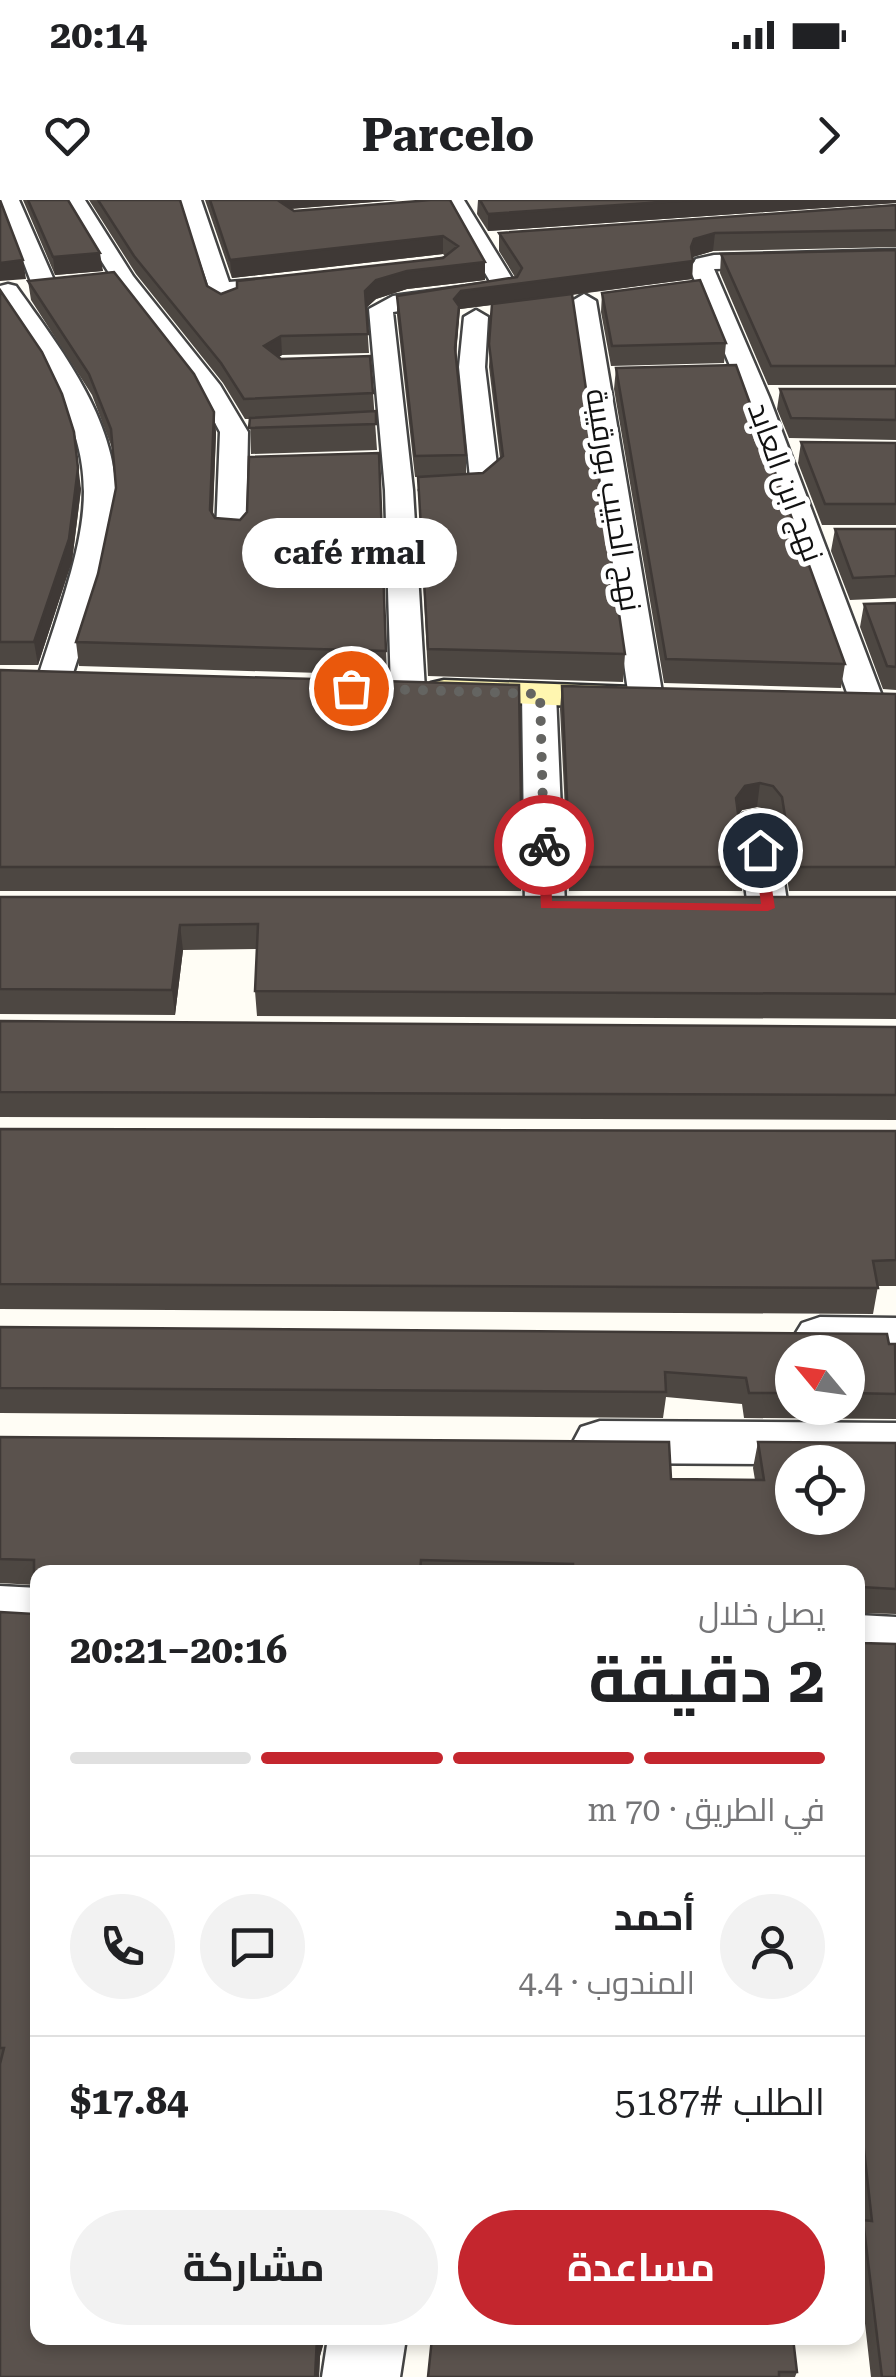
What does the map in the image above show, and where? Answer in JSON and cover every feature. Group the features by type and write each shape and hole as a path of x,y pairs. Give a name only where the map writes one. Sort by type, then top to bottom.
{"street":[{"path":"8,200 55,286 4,292 69,386 97,453 101,487 98,527 56,680"},
{"path":"74,200 114,280 212,391 234,432 231,533"},
{"path":"190,200 222,297 306,283 323,276"},
{"path":"456,204 482,252 506,285 507,301"},
{"path":"675,291 709,275 896,257"},
{"name":"نهج ابن العابد","path":"709,275 743,382 775,450 805,538 850,613 882,704"},
{"path":"383,318 476,317 507,301"},
{"path":"408,690 398,476 383,424 388,364 383,318 393,303 507,301"},
{"name":"نهج الحبيب بورقيبة","path":"584,301 594,378 664,699"},
{"path":"360,463 398,476 473,489 486,481 472,367 476,317"},
{"path":"352,365 388,364"},
{"path":"594,378 632,377"},
{"path":"743,382 791,397"},
{"path":"234,432 267,430"},
{"path":"775,450 810,451"},
{"path":"234,468 270,466"},
{"path":"805,538 838,538"},
{"path":"370,688 664,699"},
{"path":"540,694 545,905"},
{"path":"830,703 882,704"},
{"path":"756,822 768,907"},
{"path":"865,1336 896,1336"},
{"path":"558,1442 896,1444"},
{"path":"0,1610 30,1612"},
{"path":"865,1640 896,1642"},
{"path":"361,2377 365,2345"}],"building":[{"path":"0,200 23,260 0,263"},
{"path":"28,200 68,200 100,253 53,257"},
{"path":"98,200 180,200 207,286 221,294 237,288 237,281 443,258 458,246 443,236 230,260 210,200 280,200 294,211 450,200 485,262 407,271 376,280 365,291 368,334 281,336 264,346 281,359 370,356 373,393 244,399 221,363 134,256"},
{"path":"480,200 692,200 488,214"},
{"path":"896,205 896,230 715,233 694,239 693,261 461,291 454,299 459,306 455,348 466,455 415,456 397,296 517,277 522,268 499,233"},
{"path":"896,250 896,366 771,366 721,254"},
{"path":"114,272 194,374 214,412 210,510 215,518 240,520 247,512 249,457 379,453 386,651 76,642 98,574 116,488 111,429 89,374 28,281"},
{"path":"700,280 726,343 612,346 602,293"},
{"path":"0,290 42,352 62,394 74,432 78,468 69,539 34,642 0,642"},
{"path":"572,294 625,654 428,649 418,477 483,473 503,456 489,344 492,304"},
{"path":"736,365 845,664 666,659 616,368"},
{"path":"780,389 896,389 896,420 791,418"},
{"path":"376,411 376,424 249,428 250,418"},
{"path":"801,442 896,443 896,504 825,504"},
{"path":"835,529 896,529 896,576 853,578"},
{"path":"896,603 896,667 887,666 864,604"},
{"path":"0,670 519,685 522,867 0,867"},
{"path":"562,686 896,694 896,867 793,867 782,797 773,786 760,783 745,786 736,798 745,867 570,867"},
{"path":"0,897 896,897 896,994 255,991 258,924 180,925 172,990 0,989"},
{"path":"0,1021 896,1027 896,1095 0,1092"},
{"path":"0,1129 896,1131 896,1260 873,1261 878,1288 0,1284"},
{"path":"0,1327 887,1334 889,1344 895,1344 896,1394 865,1393 865,1335 775,1335 775,1393 749,1393 746,1378 665,1372 666,1392 0,1388"},
{"path":"0,1437 669,1442 671,1479 764,1480 758,1442 896,1443 896,1589 865,1587 865,1565 573,1565 421,1560 421,1565 34,1565 34,1560 0,1559"},
{"path":"0,1612 30,1614 30,2345 317,2345 315,2377 0,2377 0,2064 4,2048 0,2048"},
{"path":"865,1643 896,1644 896,2377 882,2377 865,2220 872,2221 865,2159"},
{"path":"431,2345 794,2345 797,2372 779,2372 779,2377 428,2377"}],"way so far":[{"path":"351,688 540,694 544,845"}],"place":[{"name":"café rmal","path":"351,688"}],"route":[{"path":"544,845 546,905 768,908 760,850"}]}
